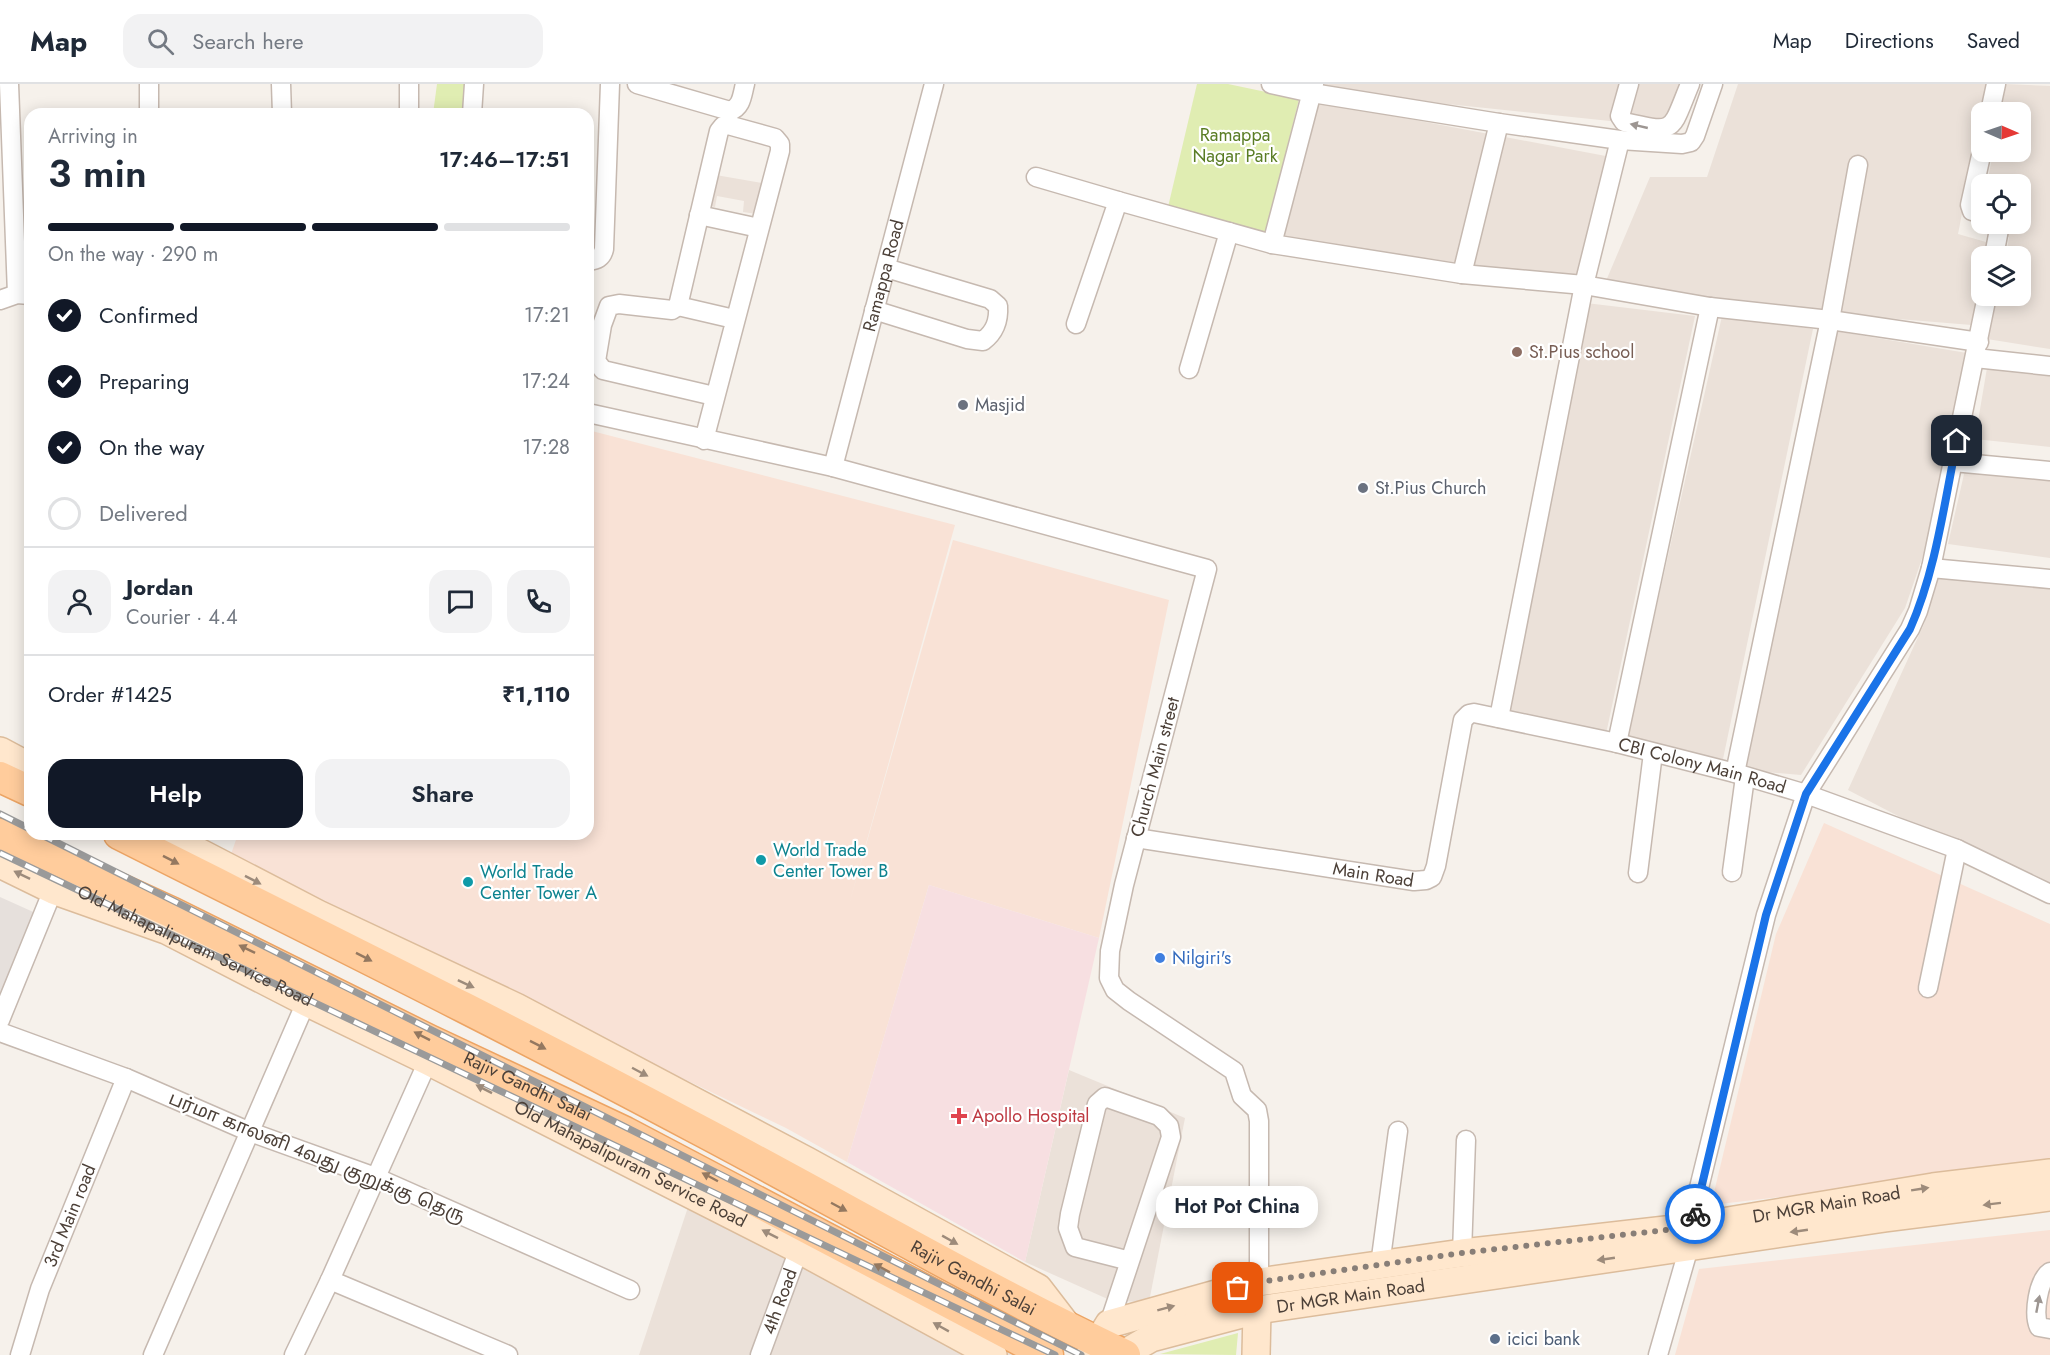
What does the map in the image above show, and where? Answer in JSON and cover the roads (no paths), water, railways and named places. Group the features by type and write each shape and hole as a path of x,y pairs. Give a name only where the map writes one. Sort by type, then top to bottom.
{"main road":[{"path":"0,751 24,763"},
{"path":"0,777 24,788"},
{"name":"Rajiv Gandhi Salai","path":"0,834 183,928 288,968 429,1040 625,1131 803,1239 1048,1355"},
{"name":"Rajiv Gandhi Salai","path":"131,840 557,1054 774,1156 842,1208 1068,1327 1111,1347"},
{"path":"176,840 318,914 516,1007 774,1156"},
{"name":"Old Mahapalipuram Service Road","path":"0,864 53,890 166,930 183,928 306,1002 803,1239 993,1355"},
{"path":"288,968 308,929"},
{"name":"Dr MGR Main Road","path":"1111,1347 1257,1310 1691,1237 1932,1187 2050,1173"},
{"name":"Dr MGR Main Road","path":"1111,1347 1259,1282 1462,1253 1691,1237 1884,1218 2050,1197"},
{"path":"1256,1355 1257,1310"}],"street":[{"path":"9,84 16,296"},
{"path":"148,84 149,108"},
{"path":"281,84 282,108"},
{"path":"409,84 410,108"},
{"path":"472,108 474,84"},
{"path":"594,260 599,259 604,249 610,84"},
{"path":"637,84 730,111 739,105 745,84"},
{"name":"Ramappa Road","path":"833,467 934,84"},
{"path":"1271,84 1313,88 1499,123 1620,140 1682,144 1690,142 1695,136 1713,84"},
{"path":"1629,84 1620,116 1624,122 1665,130 1674,123 1690,84"},
{"path":"1992,102 1996,84"},
{"path":"1272,244 1313,88"},
{"path":"1462,274 1499,123"},
{"path":"704,440 734,319 780,152 780,144 775,138 728,125 723,126 719,131 678,306 672,310 619,304 609,306 602,325 596,361 603,370 714,396"},
{"path":"1499,718 1584,285 1620,140"},
{"path":"1732,872 1740,775 1830,320 1858,165"},
{"path":"1036,177 1272,244 1462,274 1584,285 1710,307 1830,320 2050,366"},
{"path":"1076,324 1118,201"},
{"path":"699,215 759,228"},
{"path":"1189,369 1229,232"},
{"path":"874,310 967,339 983,340 992,334 999,318 998,306 990,299 885,268"},
{"path":"678,306 734,319"},
{"path":"1658,1355 1691,1237 1698,1192 1766,915 1806,794 1910,629 1918,611 1931,568 1985,306"},
{"path":"1617,743 1710,307"},
{"path":"594,413 704,440 833,467"},
{"path":"1953,462 2050,471"},
{"name":"Church Main street","path":"833,467 1207,569 1136,838 1110,951 1109,978 1115,990 1129,1001 1234,1071 1242,1096 1257,1110 1259,1121 1259,1282"},
{"path":"1931,568 2050,579"},
{"name":"Main Road","path":"1136,838 1414,881 1426,880 1432,877 1436,866 1463,720 1469,714 1480,714"},
{"name":"CBI Colony Main Road","path":"1480,714 1617,743 1806,794 1957,849 2050,894"},
{"path":"1638,873 1653,753"},
{"path":"1928,988 1957,849"},
{"path":"0,1020 53,890"},
{"path":"153,1355 306,1002"},
{"name":"பர்மா காலனி 4வது குறுக்கு தெரு","path":"0,1032 126,1078 250,1132 375,1177 630,1290"},
{"path":"294,1355 428,1061"},
{"name":"3rd Main road","path":"20,1355 40,1289 126,1078"},
{"path":"1111,1347 1130,1261 1171,1137 1169,1126 1159,1116 1105,1097 1097,1104 1068,1228 1075,1247 1130,1261"},
{"path":"1380,1265 1398,1131"},
{"path":"1462,1253 1466,1140"},
{"name":"4th Road","path":"760,1355 803,1239"},
{"path":"2050,1272 2042,1281 2035,1318 2039,1327 2050,1329"},
{"path":"330,1280 508,1355"}],"railway":[{"path":"0,814 24,826"},
{"path":"52,840 1081,1355"},
{"path":"0,853 1055,1355"}],"place":[{"name":"St.Pius school","path":"1517,352"},
{"name":"Masjid","path":"963,405"},
{"name":"St.Pius Church","path":"1363,488"},
{"name":"World Trade Center Tower B","path":"761,860"},
{"name":"World Trade Center Tower A","path":"468,882"},
{"name":"Nilgiri's","path":"1160,958"},
{"name":"Apollo Hospital","path":"959,1116"},
{"name":"Hot Pot China","path":"1238,1288"},
{"name":"icici bank","path":"1495,1339"}],"park label":[{"name":"Ramappa Nagar Park","path":"1235,145"}]}
